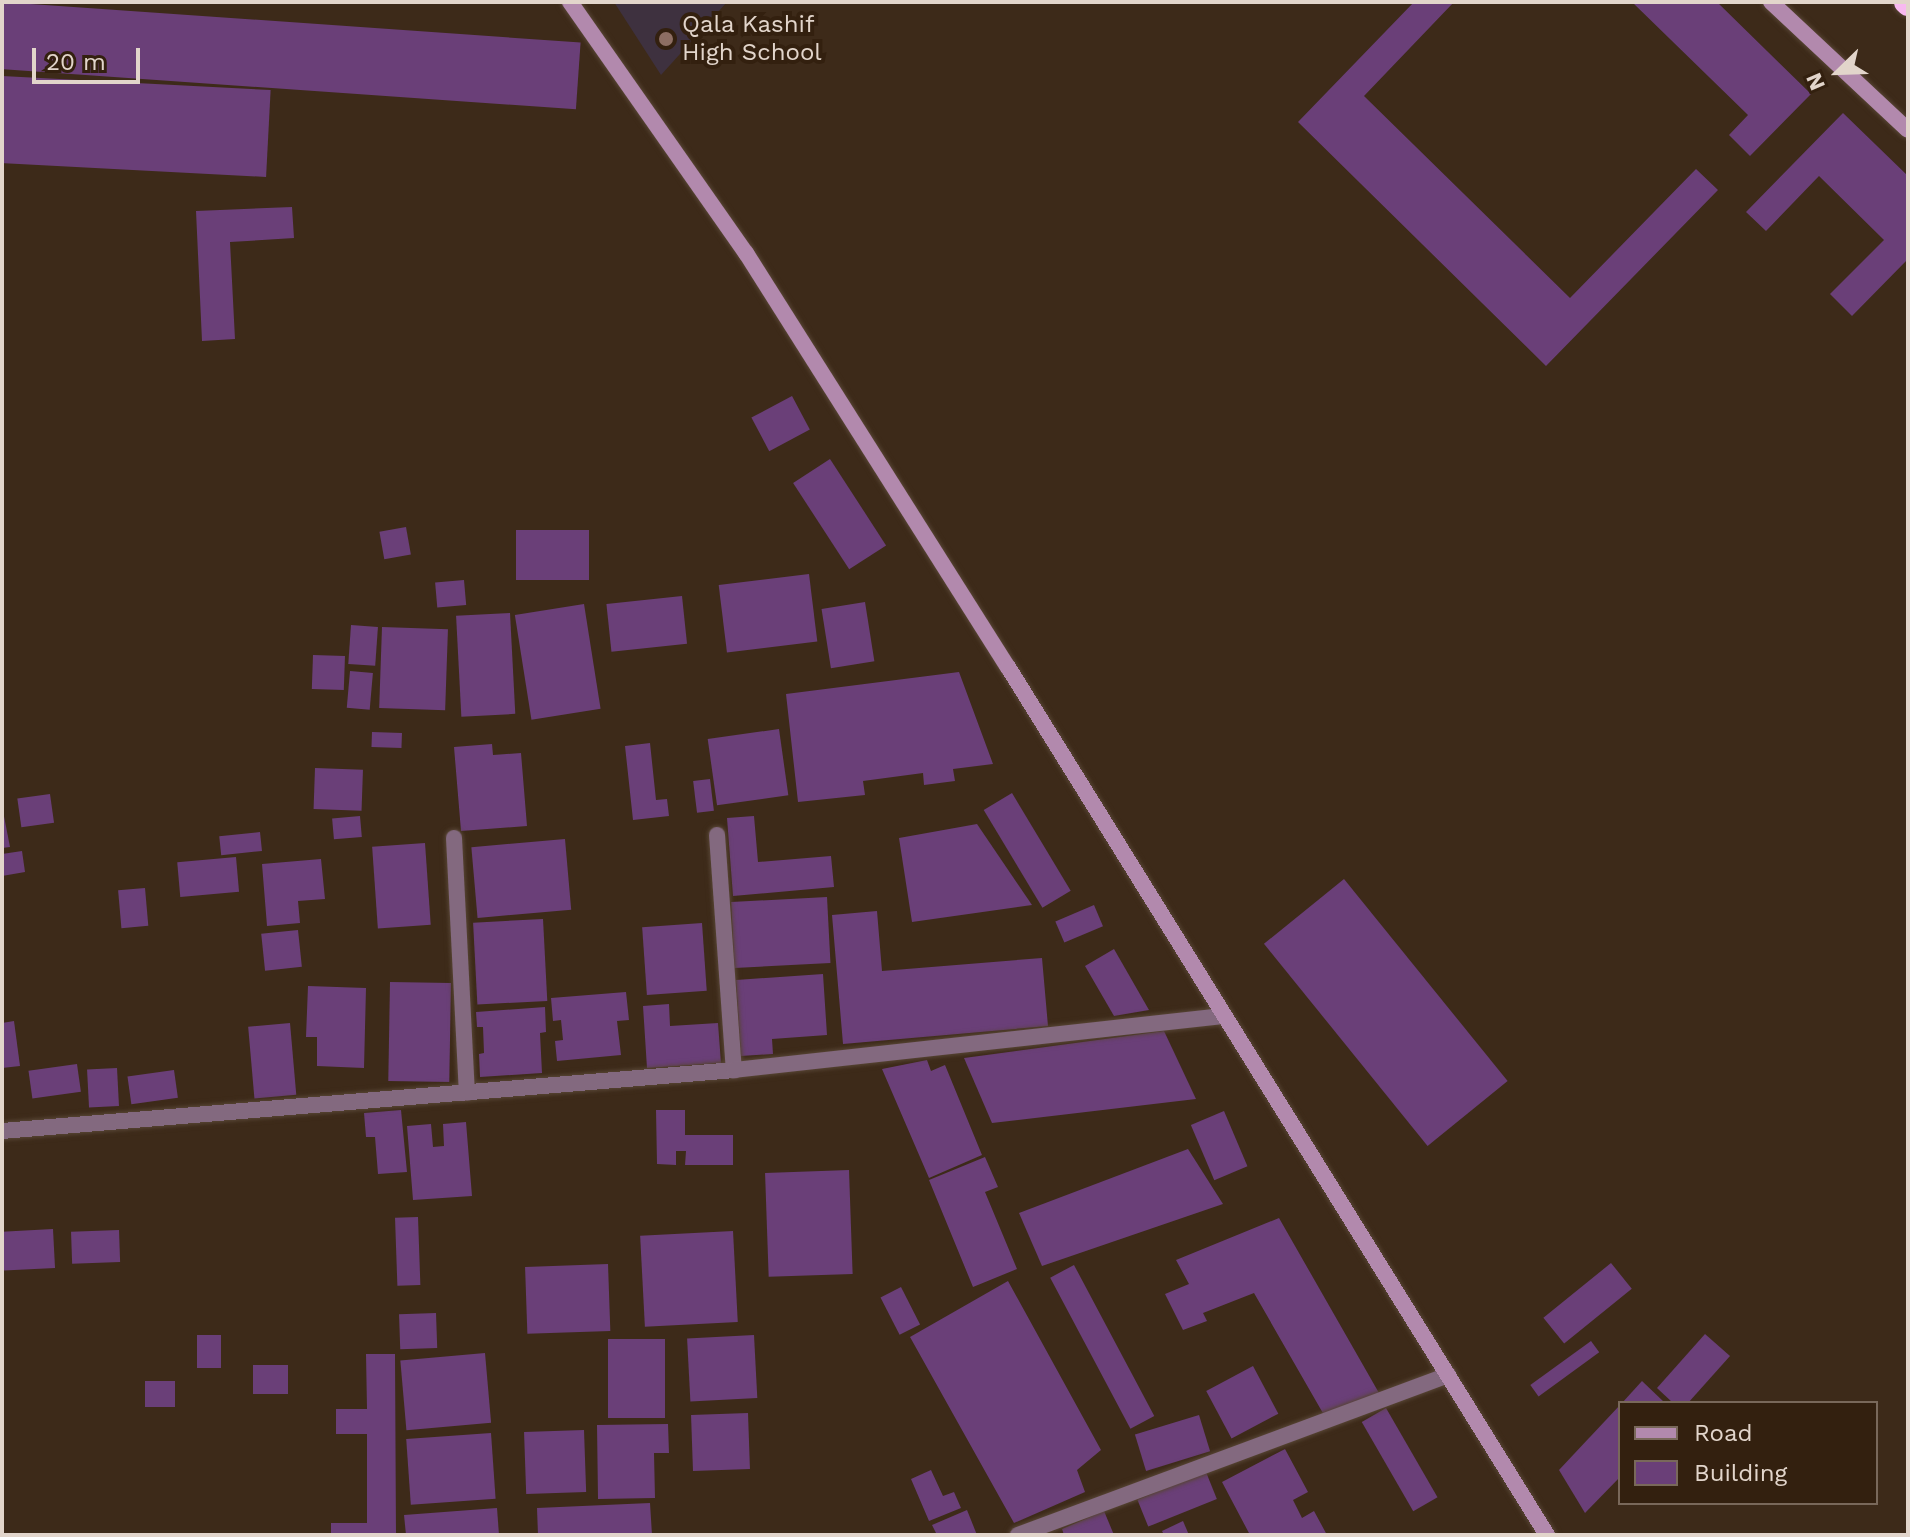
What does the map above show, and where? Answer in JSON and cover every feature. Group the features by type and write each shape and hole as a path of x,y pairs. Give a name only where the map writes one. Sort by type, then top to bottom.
{"street":[{"path":"570,2 746,253 1547,1535"},
{"path":"1771,2 1908,130"},
{"path":"717,835 734,1070"},
{"path":"454,838 467,1093"},
{"path":"2,1131 734,1070 1224,1016"},
{"path":"1018,1535 1048,1530 1448,1375"}],"shaded area":[{"name":"Qala Kashif High School","path":"614,2 727,2 661,75"}],"building":[{"path":"2,2 581,42 576,109 2,69"},
{"path":"1414,2 1454,2 1364,96 1570,298 1696,169 1718,190 1546,366 1298,122"},
{"path":"1632,2 1717,2 1811,94 1750,156 1729,135 1748,115"},
{"path":"2,76 271,90 266,177 2,163"},
{"path":"1843,113 1908,176 1908,259 1852,316 1830,294 1884,240 1819,176 1766,231 1746,212"},
{"path":"292,207 294,238 230,242 235,339 202,341 196,211"},
{"path":"792,396 810,430 769,451 751,418"},
{"path":"830,459 886,545 849,569 793,483"},
{"path":"406,527 411,555 384,559 379,532"},
{"path":"516,530 589,530 589,580 516,580"},
{"path":"809,574 817,641 727,653 719,585"},
{"path":"464,580 466,605 437,607 435,583"},
{"path":"682,596 687,644 611,652 606,604"},
{"path":"865,602 874,661 831,668 822,609"},
{"path":"584,604 601,709 531,720 515,615"},
{"path":"510,613 515,714 461,717 456,616"},
{"path":"351,625 378,627 375,666 348,664"},
{"path":"382,627 448,629 445,710 379,708"},
{"path":"313,655 345,656 344,690 312,689"},
{"path":"350,671 373,673 370,710 347,708"},
{"path":"959,672 993,764 953,769 955,781 924,785 923,773 863,781 865,795 798,802 786,694"},
{"path":"779,729 788,795 717,805 708,739"},
{"path":"372,732 402,733 401,748 371,747"},
{"path":"650,743 656,800 667,799 669,816 633,820 625,746"},
{"path":"492,744 493,755 521,753 527,826 461,831 454,747"},
{"path":"315,768 363,770 362,811 314,809"},
{"path":"710,779 714,811 697,813 693,781"},
{"path":"1012,793 1071,891 1042,908 984,810"},
{"path":"50,794 54,823 21,827 17,799"},
{"path":"2,806 10,847 2,848"},
{"path":"360,816 362,837 334,839 332,818"},
{"path":"754,816 758,862 831,856 834,887 733,896 727,818"},
{"path":"977,824 1032,905 912,922 899,838"},
{"path":"260,832 262,851 221,855 219,836"},
{"path":"565,839 571,910 478,918 471,847"},
{"path":"425,843 431,925 378,928 372,847"},
{"path":"22,851 25,872 2,876 2,854"},
{"path":"236,857 239,892 180,897 177,862"},
{"path":"321,859 325,899 298,901 300,923 267,926 262,864"},
{"path":"1344,879 1508,1081 1428,1146 1264,944"},
{"path":"145,888 148,926 121,928 118,890"},
{"path":"827,897 830,963 735,968 731,902"},
{"path":"1094,905 1103,926 1064,943 1055,921"},
{"path":"877,911 882,971 1042,958 1048,1026 843,1044 832,915"},
{"path":"543,919 547,1001 477,1005 473,923"},
{"path":"702,923 707,991 647,995 642,927"},
{"path":"298,930 302,967 265,971 261,934"},
{"path":"1114,949 1149,1010 1114,1016 1085,966"},
{"path":"823,974 827,1035 772,1039 773,1054 741,1056 736,980"},
{"path":"390,982 451,983 449,1082 388,1081"},
{"path":"308,986 366,988 364,1068 317,1066 317,1037 306,1037"},
{"path":"626,992 629,1020 617,1021 621,1055 557,1061 555,1041 563,1040 561,1020 553,1021 551,998"},
{"path":"669,1004 670,1026 718,1023 721,1063 647,1068 643,1006"},
{"path":"545,1007 546,1032 540,1033 542,1073 480,1077 479,1054 484,1053 483,1027 477,1027 476,1012"},
{"path":"14,1021 20,1066 2,1068 2,1023"},
{"path":"290,1023 296,1095 254,1098 248,1027"},
{"path":"1164,1031 1196,1099 992,1123 964,1058"},
{"path":"927,1060 931,1071 945,1065 982,1155 929,1178 882,1069"},
{"path":"77,1064 81,1092 32,1099 28,1071"},
{"path":"117,1068 119,1106 89,1108 87,1070"},
{"path":"174,1070 178,1098 131,1104 127,1077"},
{"path":"401,1110 407,1172 378,1174 375,1137 366,1137 364,1113"},
{"path":"656,1110 685,1110 685,1135 733,1135 733,1165 685,1165 686,1151 676,1151 676,1165 657,1164"},
{"path":"1224,1111 1247,1166 1214,1180 1191,1125"},
{"path":"466,1122 472,1196 413,1200 407,1126 431,1124 433,1147 444,1146 443,1124"},
{"path":"1188,1149 1223,1204 1042,1266 1019,1213"},
{"path":"985,1157 998,1187 985,1192 1017,1269 973,1287 929,1180"},
{"path":"849,1170 853,1274 769,1277 765,1173"},
{"path":"418,1217 420,1285 397,1286 395,1218"},
{"path":"1279,1218 1379,1393 1324,1415 1254,1293 1203,1313 1207,1321 1183,1330 1165,1294 1189,1284 1176,1260"},
{"path":"53,1229 55,1268 4,1271 2,1232"},
{"path":"119,1230 120,1262 72,1264 71,1232"},
{"path":"733,1231 738,1322 645,1327 640,1236"},
{"path":"1611,1263 1632,1289 1564,1343 1543,1318"},
{"path":"608,1264 610,1331 527,1334 525,1267"},
{"path":"1074,1265 1154,1416 1130,1429 1050,1278"},
{"path":"1008,1281 1101,1450 1077,1470 1085,1492 1014,1523 910,1337"},
{"path":"901,1287 920,1324 900,1335 881,1297"},
{"path":"436,1313 437,1348 400,1349 399,1314"},
{"path":"1705,1334 1730,1356 1690,1401 1671,1401 1657,1388"},
{"path":"197,1335 221,1335 221,1368 197,1368"},
{"path":"754,1335 757,1398 690,1401 687,1339"},
{"path":"608,1339 665,1339 665,1418 608,1418"},
{"path":"1591,1341 1599,1352 1539,1396 1530,1385"},
{"path":"485,1353 491,1423 406,1430 400,1360"},
{"path":"366,1354 395,1354 396,1535 331,1535 331,1523 367,1523 367,1434 336,1434 336,1409 367,1409"},
{"path":"253,1365 288,1365 288,1394 253,1394"},
{"path":"1253,1366 1278,1414 1232,1439 1206,1391"},
{"path":"145,1381 175,1381 175,1407 145,1407"},
{"path":"1642,1381 1663,1401 1624,1401"},
{"path":"1618,1407 1618,1479 1585,1513 1559,1470"},
{"path":"1386,1408 1438,1497 1413,1511 1362,1422"},
{"path":"748,1413 750,1469 693,1471 691,1415"},
{"path":"1199,1415 1210,1451 1146,1471 1135,1435"},
{"path":"668,1424 669,1453 654,1453 655,1498 598,1499 597,1425"},
{"path":"584,1430 586,1492 526,1494 524,1432"},
{"path":"491,1433 496,1499 411,1505 406,1439"},
{"path":"1285,1449 1308,1492 1293,1500 1302,1518 1314,1511 1327,1535 1250,1535 1222,1482"},
{"path":"931,1470 943,1496 954,1492 961,1508 929,1521 911,1479"},
{"path":"1206,1472 1217,1499 1148,1527 1137,1500"},
{"path":"650,1503 652,1535 538,1535 537,1508"},
{"path":"497,1508 499,1535 406,1535 404,1515"},
{"path":"967,1510 977,1535 937,1535 932,1525"},
{"path":"1104,1511 1114,1535 1064,1535 1062,1529"},
{"path":"1183,1521 1189,1535 1164,1535 1162,1531"}],"place":[{"name":"Qala Kashif High School","path":"666,39"}]}
